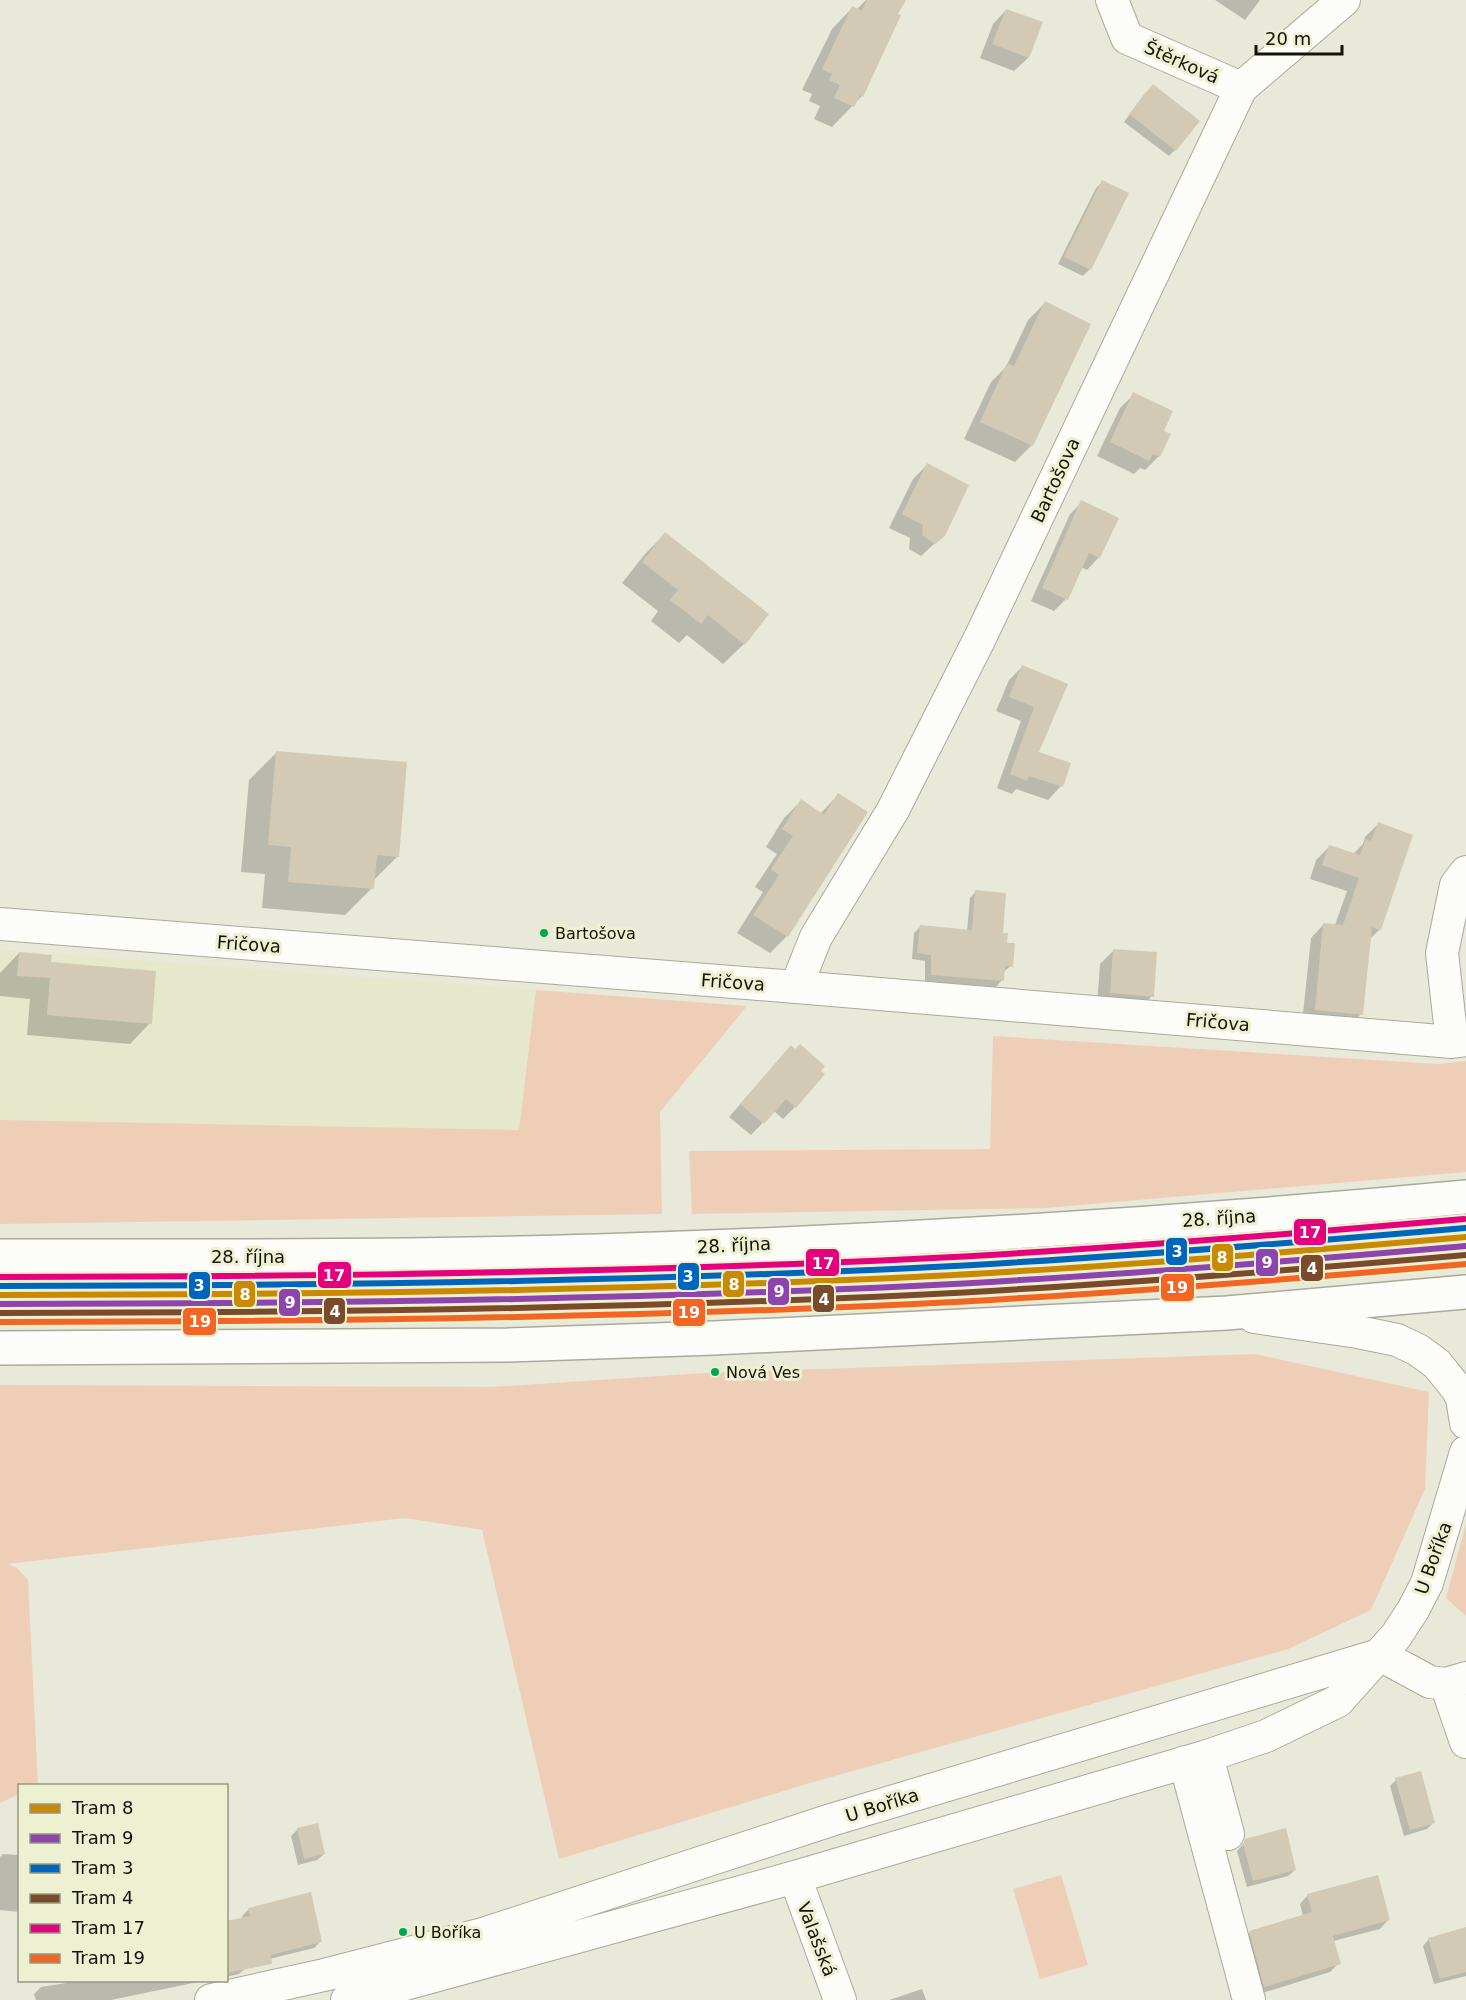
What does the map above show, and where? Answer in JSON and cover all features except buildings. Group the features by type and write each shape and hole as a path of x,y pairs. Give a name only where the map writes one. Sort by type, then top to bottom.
{"main road":[{"name":"28. října","path":"0,1256 411,1255 651,1249 824,1242 1161,1222 1466,1197"},
{"path":"0,1348 283,1347 714,1338 1227,1313 1466,1293"}],"street":[{"name":"Štěrková","path":"1112,0 1127,38 1241,88"},
{"name":"Bartošova","path":"796,987 816,937 893,810 980,638 1241,88 1344,0"},
{"path":"1459,1041 1442,953 1456,885 1466,872"},
{"name":"Fričova","path":"0,924 1459,1041"},
{"path":"1227,1313 1358,1332 1396,1340 1418,1350 1437,1364 1457,1389 1462,1398 1466,1423"},
{"name":"U Boříka","path":"347,2000 795,1877 1196,1759 1266,1736 1338,1701 1402,1628 1427,1583 1466,1452"},
{"path":"1380,1654 1430,1682 1456,1681 1466,1742"},
{"name":"U Boříka","path":"211,2000 324,1975 483,1934 854,1813 1380,1654"},
{"path":"1196,1759 1228,1833"},
{"path":"1196,1759 1249,2000"},
{"name":"Valašská","path":"795,1877 840,2000"},
{"path":"606,1893 616,1927"}],"shaded area":[{"path":"0,950 536,990 519,1130 0,1120"},
{"path":"536,990 747,1006 660,1112 662,1214 0,1224 0,1120 519,1130"},
{"path":"993,1036 1438,1064 1466,1061 1466,1172 1045,1208 692,1214 689,1151 990,1149"},
{"path":"1255,1354 1429,1392 1425,1489 1371,1610 1288,1649 810,1783 559,1859 482,1530 405,1518 8,1564 17,1568 28,1580 38,1784 18,1784 18,1794 0,1803 0,1385 491,1387 704,1373"},
{"path":"1466,1524 1466,1616 1446,1598"},
{"path":"1061,1875 1088,1965 1040,1979 1013,1889"}],"tram line":[{"name":"17","path":"0,1277 457,1273 799,1264 1120,1247 1464,1219"},
{"name":"3","path":"0,1286 457,1282 800,1273 1121,1256 1465,1228"},
{"name":"8","path":"0,1295 457,1291 800,1282 1121,1265 1466,1237"},
{"name":"9","path":"0,1304 457,1300 800,1291 1121,1274 1466,1246"},
{"name":"4","path":"0,1313 457,1309 800,1300 1121,1283 1466,1255"},
{"name":"19","path":"0,1322 457,1318 800,1309 1121,1292 1466,1264"}],"place":[{"name":"Bartošova","path":"544,933"},
{"name":"Nová Ves","path":"715,1372"},
{"name":"U Boříka","path":"403,1932"}]}
